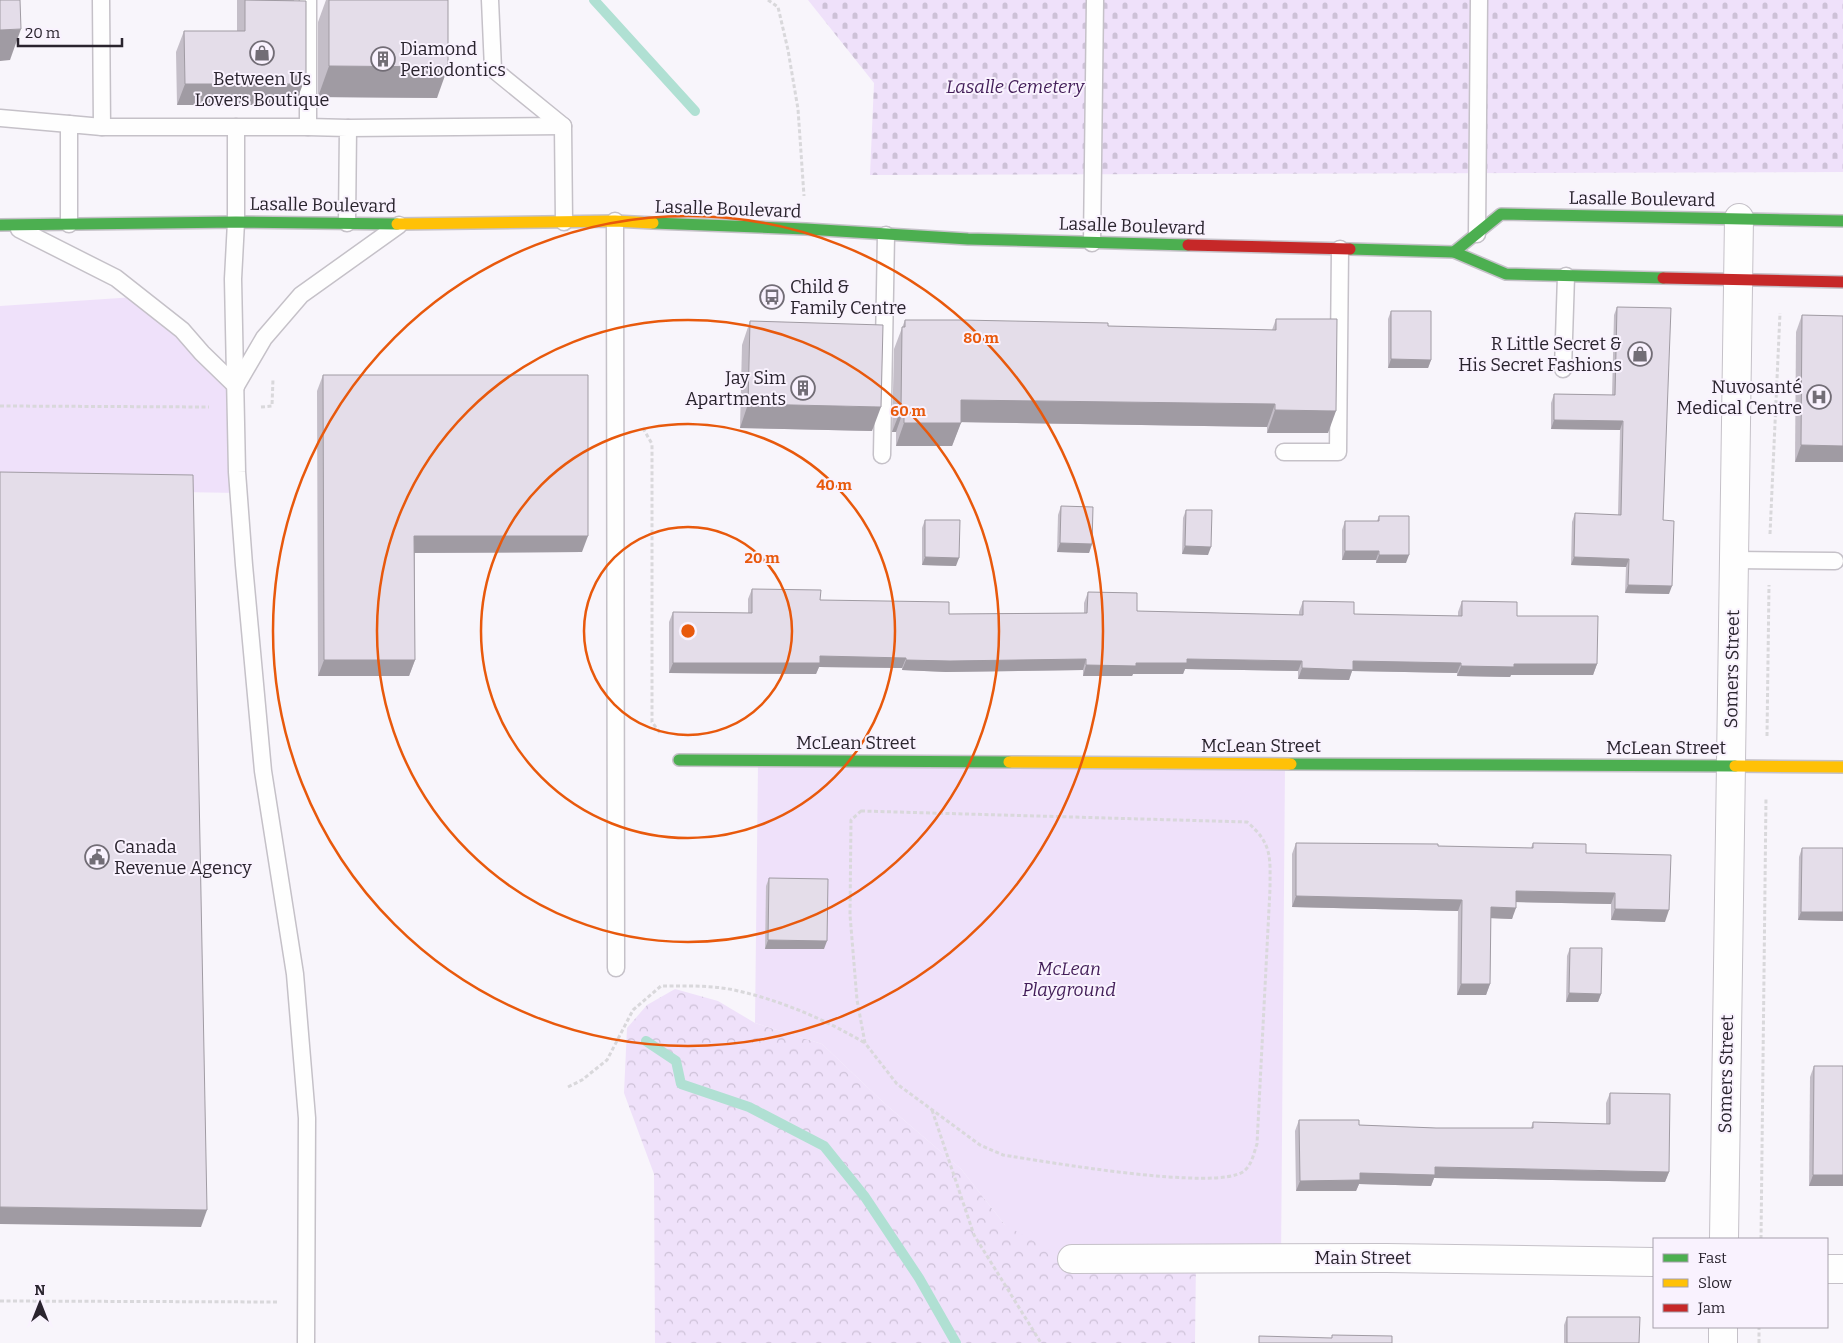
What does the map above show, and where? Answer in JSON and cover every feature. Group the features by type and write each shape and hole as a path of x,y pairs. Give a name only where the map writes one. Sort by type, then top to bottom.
{"main road":[{"name":"Lasalle Boulevard","path":"1454,252 1501,214 1843,221"},
{"name":"Lasalle Boulevard","path":"6,225 236,222 400,224 615,221 806,229 968,239 1454,252 1506,274 1843,282"},
{"name":"McLean Street","path":"679,760 1843,767"}],"street":[{"name":"Somers Street","path":"1724,1238 1739,218"},
{"name":"Main Street","path":"1072,1260 1386,1258 1653,1262"},
{"path":"1828,1269 1843,1269"},
{"path":"1722,1343 1723,1328"}],"lane":[{"path":"101,0 102,127"},
{"path":"308,0 308,127"},
{"path":"490,0 493,69 563,126"},
{"path":"1092,243 1095,0"},
{"path":"1477,234 1479,0"},
{"path":"0,118 102,127 348,128 563,126"},
{"path":"69,124 69,224"},
{"path":"563,126 564,222"},
{"path":"236,127 236,222 233,279 237,472 262,761 295,974 307,1118 306,1343"},
{"path":"347,223 348,128"},
{"path":"615,221 616,968"},
{"path":"236,386 264,338 302,295 400,224"},
{"path":"6,225 116,278 182,330 202,353 236,386"},
{"path":"882,455 886,234"},
{"path":"1284,452 1338,452 1340,250"},
{"path":"1563,369 1566,276"},
{"path":"1734,560 1835,561"}],"path":[{"path":"768,0 778,7 788,50 798,109 806,229"},
{"path":"1761,1238 1770,510 1782,281"},
{"path":"642,428 652,444 652,722 679,760"},
{"path":"568,1087 582,1080 607,1060 633,1010 661,986 694,986 733,990 794,1008 839,1028 865,1043 897,1084 980,1145 1003,1155 1168,1178 1221,1178 1244,1171 1252,1159 1257,1144 1270,889 1270,852 1259,832 1247,822 861,811 851,820 850,915 857,1000 865,1043"},
{"path":"931,1109 974,1235 1041,1343"},
{"path":"0,1301 307,1302"},
{"path":"1759,1328 1759,1343"}],"green space":[{"name":"Lasalle Cemetery","path":"808,0 1843,0 1843,172 870,175 874,83"},
{"path":"135,297 236,386 239,493 0,489 0,306"},
{"name":"McLean Playground","path":"758,764 1285,766 1281,1262 1071,1262 1005,1225 961,1169 884,1103 822,1044 755,1023"},
{"path":"675,989 718,1001 755,1023 822,1044 884,1103 961,1169 1005,1225 1196,1261 1195,1343 655,1343 654,1174 624,1093 627,1028 647,1005"}],"building":[{"path":"0,0 20,0 21,29 0,30"},
{"path":"245,0 306,1 306,76 294,76 294,84 185,84 184,31 245,31"},
{"path":"329,0 448,0 448,67 329,66"},
{"path":"1617,307 1671,308 1663,520 1674,521 1672,586 1628,585 1629,559 1574,557 1575,513 1621,515 1623,421 1554,420 1554,394 1615,395"},
{"path":"1391,311 1431,311 1431,360 1391,359"},
{"name":"Nuvosanté Medical Centre","path":"1802,315 1843,316 1843,446 1801,445"},
{"path":"1276,319 1337,319 1336,411 1275,410 1275,404 961,400 961,423 904,423 904,409 901,409 902,327 905,327 905,320 1108,323 1108,326 1276,330"},
{"name":"Jay Sim Apartments","path":"750,321 883,325 881,407 748,404"},
{"path":"323,375 588,375 588,536 414,536 415,660 324,660"},
{"name":"Canada Revenue Agency","path":"0,472 193,475 207,1210 0,1207"},
{"path":"1061,506 1093,507 1092,544 1060,543"},
{"path":"1186,510 1212,510 1211,547 1185,546"},
{"path":"1379,516 1409,516 1409,555 1379,555 1379,551 1345,551 1345,521 1379,521"},
{"path":"925,520 960,520 959,558 925,557"},
{"path":"752,589 821,590 820,600 949,602 949,614 1087,613 1088,592 1137,593 1137,611 1303,615 1303,601 1354,602 1354,614 1462,616 1462,601 1517,602 1517,616 1598,616 1597,664 1514,664 1514,667 1461,666 1461,663 1353,661 1353,670 1302,668 1302,661 1187,659 1187,663 1136,663 1136,666 1086,665 1086,659 950,661 820,656 820,663 673,663 673,612 752,613"},
{"path":"1296,843 1438,844 1438,846 1533,848 1533,843 1586,844 1586,853 1671,855 1669,910 1615,909 1615,893 1516,891 1516,908 1491,907 1490,984 1461,984 1462,900 1296,896"},
{"path":"1802,848 1843,848 1843,912 1801,912"},
{"path":"769,878 828,879 827,941 768,940"},
{"path":"1570,948 1602,948 1601,994 1569,993"},
{"path":"1814,1066 1843,1066 1843,1175 1813,1175"},
{"path":"1610,1093 1670,1094 1669,1172 1435,1167 1435,1175 1360,1173 1360,1180 1300,1181 1299,1120 1359,1120 1359,1125 1436,1128 1533,1128 1533,1122 1610,1124"},
{"path":"1567,1317 1640,1317 1639,1343 1567,1343"},
{"path":"1332,1335 1392,1336 1392,1343 1259,1343 1259,1336 1332,1338"}],"waterway":[{"path":"594,0 695,111"},
{"path":"646,1041 676,1061 681,1084 749,1107 824,1146 865,1197 919,1278 956,1343"}],"traffic: fast":[{"path":"1454,252 1501,214 1843,221"},
{"path":"0,225 236,222 397,224"},
{"path":"653,223 806,229 968,239 1188,245"},
{"path":"1350,249 1454,252 1506,274 1663,278"},
{"path":"679,760 1009,762"},
{"path":"1291,764 1735,766"}],"traffic: slow":[{"path":"397,224 615,221 653,223"},
{"path":"1009,762 1291,764"},
{"path":"1735,766 1843,767"}],"traffic: jam":[{"path":"1188,245 1350,249"},
{"path":"1663,278 1843,282"}],"place":[{"name":"Between Us Lovers Boutique","path":"262,53"},
{"name":"Diamond Periodontics","path":"383,59"},
{"name":"Child & Family Centre","path":"772,297"},
{"name":"R Little Secret & His Secret Fashions","path":"1640,354"},
{"name":"Jay Sim Apartments","path":"803,388"},
{"name":"Nuvosanté Medical Centre","path":"1819,397"},
{"name":"Canada Revenue Agency","path":"97,857"}]}
